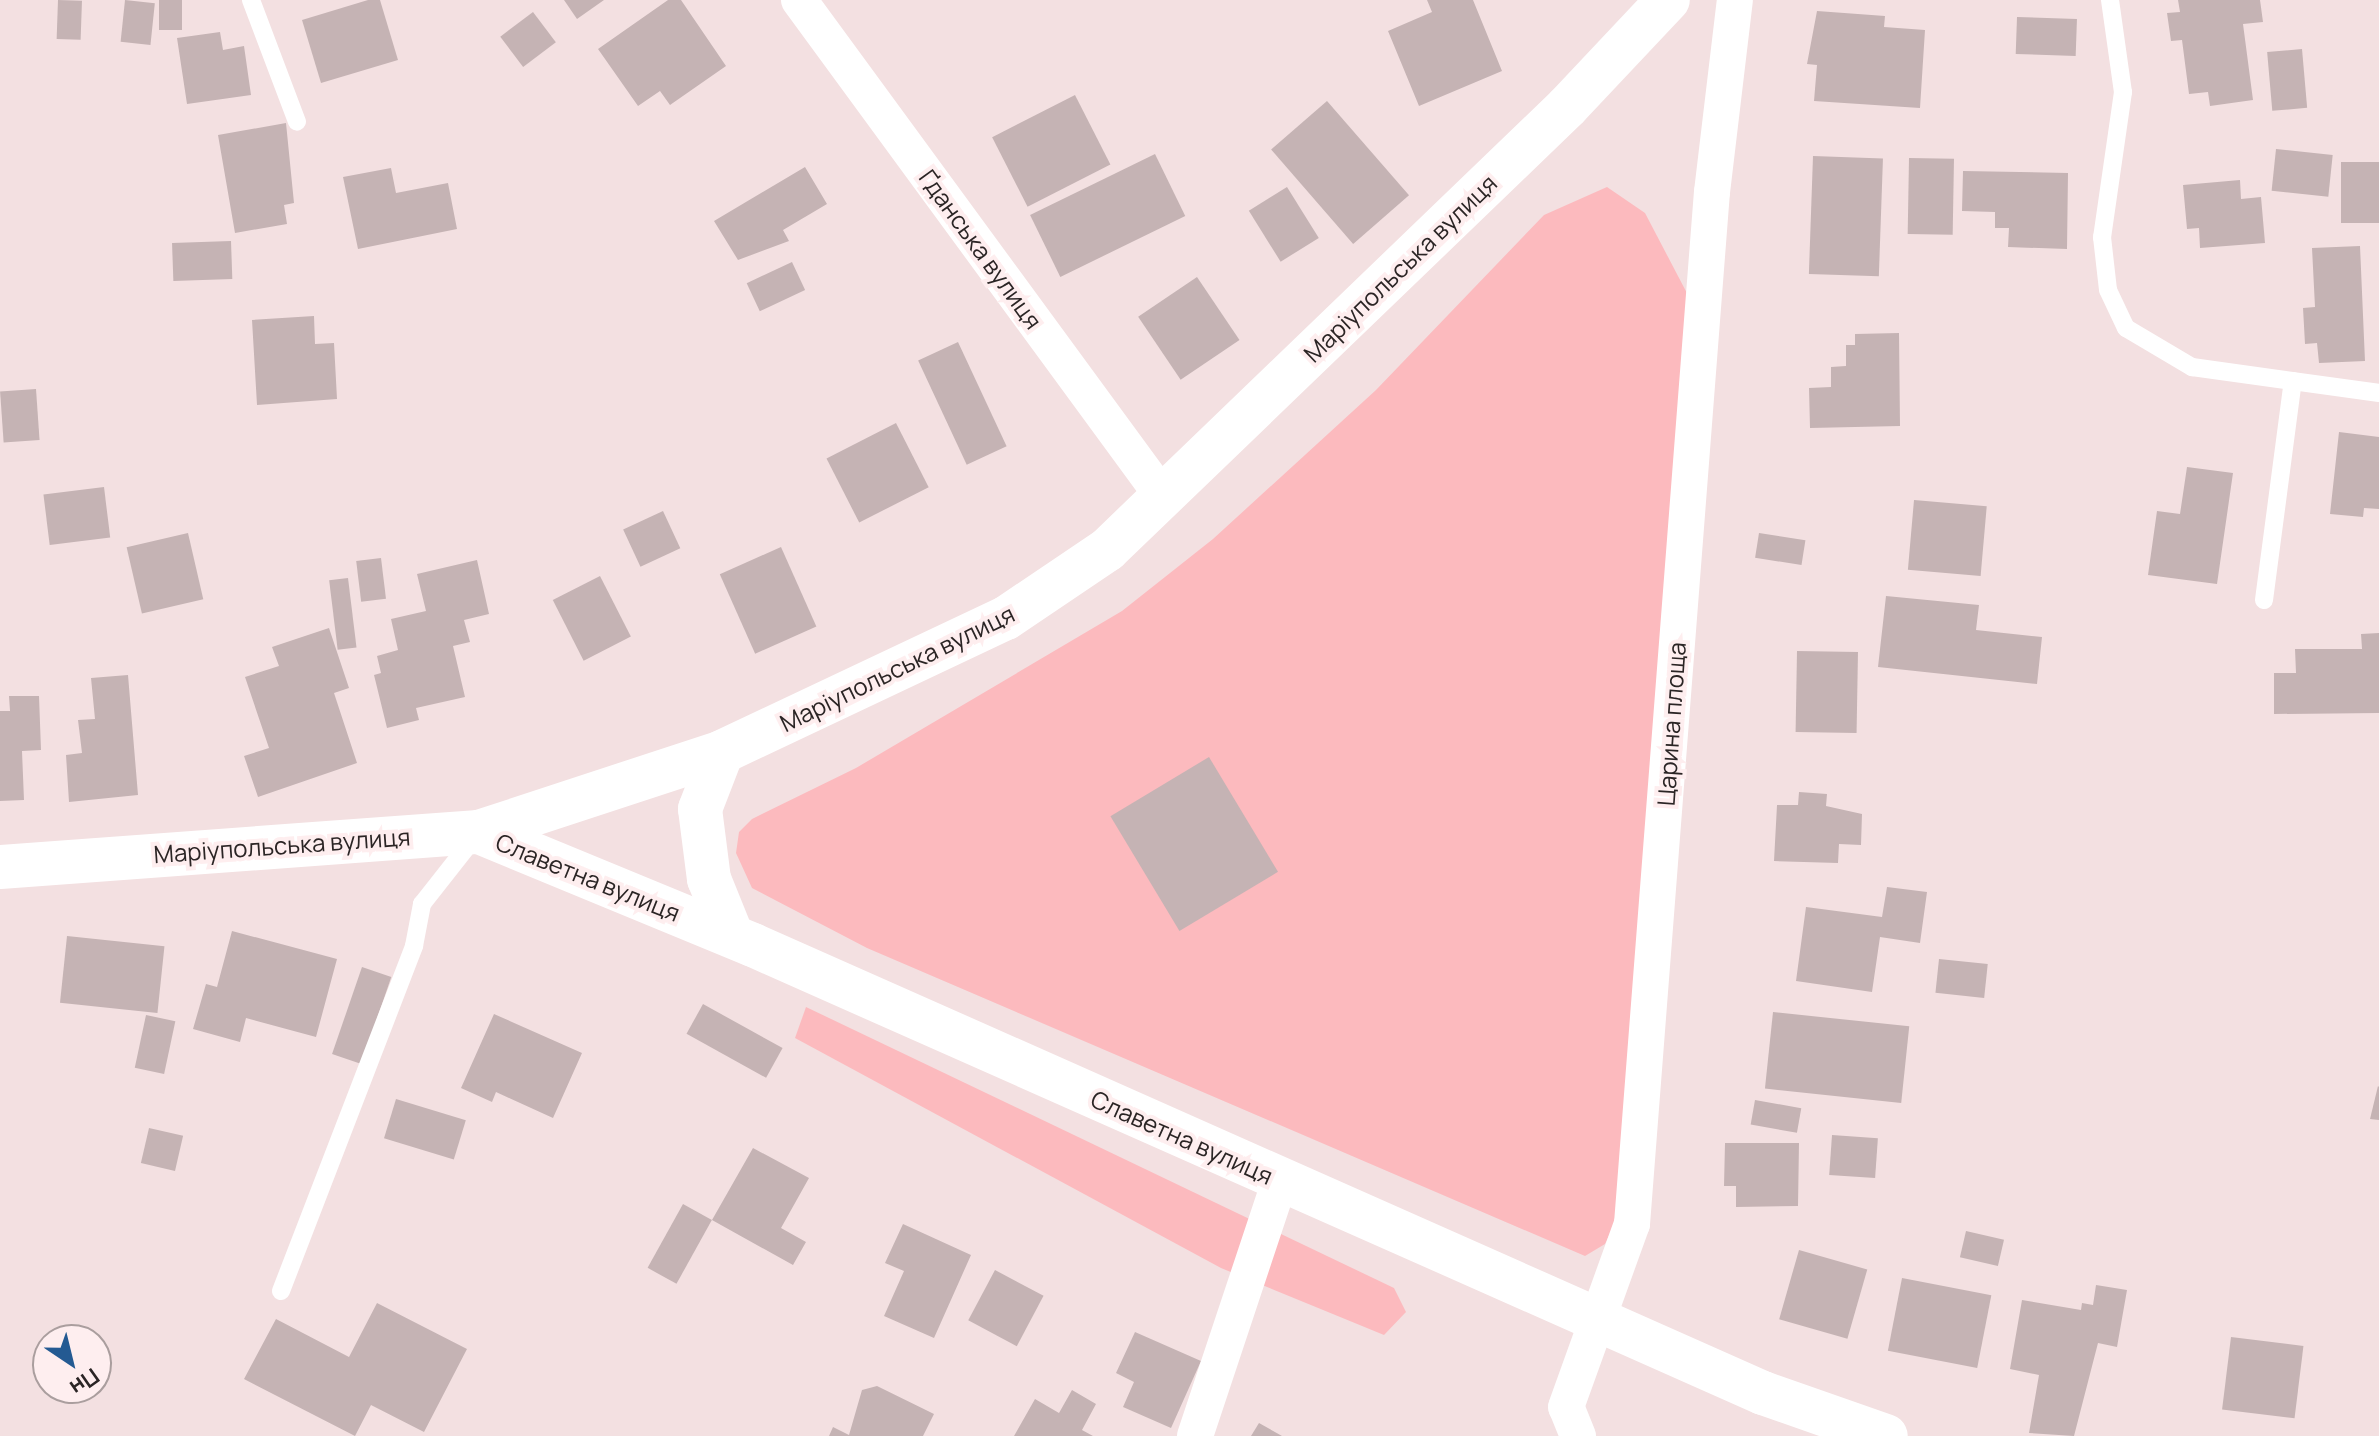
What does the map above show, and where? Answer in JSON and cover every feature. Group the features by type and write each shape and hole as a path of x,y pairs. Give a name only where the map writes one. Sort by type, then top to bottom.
{"main road":[{"name":"Маріупольська вулиця","path":"0,867 479,832 722,752 1006,618 1107,550 1668,0"},
{"path":"722,752 700,809 709,879 732,936"},
{"name":"Славетна вулиця","path":"479,832 732,936 1763,1393 1886,1436"}],"street":[{"name":"Ґданська вулиця","path":"799,0 1163,497"},
{"name":"Царина площа","path":"1578,1436 1566,1407 1632,1224 1712,192 1735,0"},
{"path":"1195,1436 1280,1181"}],"lane":[{"path":"251,0 297,122"},
{"path":"2110,0 2123,92 2102,237 2108,290 2126,328 2192,367 2379,393"},
{"path":"2264,600 2293,381"},
{"path":"281,1291 414,946 422,904 479,832"}],"shaded area":[{"path":"1607,187 1645,213 1689,297 1617,1219 1605,1244 1585,1256 867,948 752,888 736,853 739,832 752,819 856,768 1122,611 1213,539 1376,390 1544,215"},
{"path":"806,1007 1394,1288 1406,1312 1384,1335 1221,1268 795,1038"}],"building":[{"path":"58,0 82,1 81,40 57,39"},
{"path":"125,0 155,3 150,45 121,42"},
{"path":"159,0 182,0 182,30 159,30"},
{"path":"368,0 380,0 398,60 321,83 302,20"},
{"path":"564,0 604,0 577,19"},
{"path":"668,0 681,0 726,66 670,105 660,91 638,106 598,49"},
{"path":"1427,0 1473,0 1502,71 1419,106 1388,31 1432,12"},
{"path":"2178,0 2260,0 2263,22 2243,24 2253,100 2210,106 2208,92 2189,94 2182,40 2171,41 2167,13 2180,12"},
{"path":"1817,11 1885,16 1884,27 1925,30 1920,108 1814,101 1817,65 1807,64"},
{"path":"533,12 556,42 523,67 500,37"},
{"path":"2017,17 2077,19 2076,56 2016,54"},
{"path":"220,32 223,50 244,46 251,95 187,104 177,38"},
{"path":"2302,49 2307,108 2272,111 2267,52"},
{"path":"1075,95 1110,164 1028,207 992,137"},
{"path":"1327,101 1409,195 1353,244 1271,150"},
{"path":"286,123 294,203 284,205 287,224 235,233 218,135"},
{"path":"2276,149 2333,155 2328,197 2272,191"},
{"path":"1155,154 1185,216 1060,277 1030,215"},
{"path":"1813,156 1883,158 1879,276 1809,274"},
{"path":"1909,158 1954,159 1953,235 1908,234"},
{"path":"2341,162 2379,162 2379,223 2341,223"},
{"path":"805,167 827,204 783,230 789,241 738,260 714,221"},
{"path":"391,168 396,193 448,183 457,229 358,249 343,177"},
{"path":"1963,171 2068,173 2067,249 2008,247 2009,228 1995,228 1995,212 1962,211"},
{"path":"2240,180 2241,199 2261,197 2265,243 2200,248 2199,228 2187,229 2183,185"},
{"path":"1287,187 1319,238 1281,262 1249,211"},
{"path":"231,241 232,279 173,281 172,243"},
{"path":"2360,246 2365,361 2319,363 2317,343 2305,344 2303,308 2315,307 2312,248"},
{"path":"792,262 805,290 760,311 747,283"},
{"path":"1197,277 1239,340 1181,380 1138,317"},
{"path":"314,316 315,344 334,343 337,399 257,405 252,320"},
{"path":"1899,333 1900,426 1810,428 1809,388 1831,387 1831,367 1846,366 1846,345 1855,345 1855,334"},
{"path":"958,342 1007,446 967,465 918,361"},
{"path":"36,389 40,440 4,442 0,392"},
{"path":"896,423 929,487 859,523 827,458"},
{"path":"2339,432 2379,437 2379,509 2364,508 2363,517 2330,514"},
{"path":"2187,467 2233,473 2217,584 2148,575 2157,511 2180,514"},
{"path":"104,487 110,538 50,545 43,494"},
{"path":"1914,500 1987,506 1981,576 1908,570"},
{"path":"663,511 680,548 640,567 623,530"},
{"path":"188,533 203,599 142,613 127,547"},
{"path":"1759,533 1805,540 1802,565 1755,558"},
{"path":"781,547 816,626 755,654 720,574"},
{"path":"381,558 386,599 361,602 356,561"},
{"path":"477,560 489,614 464,620 470,642 453,646 465,697 416,708 419,720 387,728 374,675 381,673 377,656 398,650 391,619 426,611 417,574"},
{"path":"600,576 631,637 584,661 553,600"},
{"path":"348,578 357,647 338,650 329,580"},
{"path":"1886,596 1979,605 1976,630 2042,637 2037,684 1878,667"},
{"path":"329,628 349,688 334,693 357,763 258,797 244,756 269,748 245,677 279,666 272,647"},
{"path":"2379,633 2379,713 2274,714 2274,673 2296,673 2295,649 2362,649 2361,634"},
{"path":"1797,651 1858,652 1857,733 1796,732"},
{"path":"128,675 138,795 69,802 66,755 82,753 78,720 95,719 91,678"},
{"path":"9,696 39,696 41,750 22,751 24,800 0,801 0,711 10,711"},
{"path":"1209,757 1278,872 1179,931 1110,816"},
{"path":"1799,792 1827,794 1826,806 1862,814 1861,845 1839,844 1838,863 1774,861 1777,805 1798,805"},
{"path":"1887,887 1927,892 1920,943 1880,937 1872,992 1796,981 1806,907 1882,917"},
{"path":"232,931 337,959 316,1037 246,1018 240,1042 193,1029 206,984 217,987"},
{"path":"67,936 164,946 157,1013 60,1003"},
{"path":"1939,959 1988,964 1984,998 1935,993"},
{"path":"362,967 391,977 361,1064 332,1054"},
{"path":"703,1004 783,1048 766,1078 687,1034"},
{"path":"1773,1012 1909,1026 1901,1103 1765,1089"},
{"path":"494,1014 582,1053 553,1118 496,1092 492,1102 461,1088"},
{"path":"146,1015 175,1021 164,1074 135,1068"},
{"path":"2379,1087 2379,1120 2370,1119"},
{"path":"396,1099 466,1120 454,1160 384,1138"},
{"path":"1755,1100 1801,1108 1797,1133 1751,1125"},
{"path":"149,1128 183,1136 175,1171 141,1163"},
{"path":"1832,1135 1878,1138 1875,1178 1829,1175"},
{"path":"1725,1143 1799,1143 1798,1206 1736,1207 1736,1186 1724,1186"},
{"path":"753,1148 809,1178 781,1228 806,1242 793,1265 712,1220"},
{"path":"683,1204 712,1220 676,1284 648,1268"},
{"path":"903,1224 971,1255 934,1338 884,1316 904,1271 885,1263"},
{"path":"1966,1231 2004,1240 1998,1266 1960,1257"},
{"path":"1799,1250 1867,1270 1847,1339 1779,1319"},
{"path":"995,1270 1044,1296 1017,1346 968,1320"},
{"path":"1902,1278 1991,1295 1977,1368 1888,1351"},
{"path":"2096,1285 2127,1290 2117,1347 2098,1343 2074,1436 2029,1433 2039,1375 2010,1369 2022,1300 2081,1310 2082,1303 2093,1305"},
{"path":"377,1303 467,1349 424,1432 371,1405 355,1436 244,1379 276,1319 349,1357"},
{"path":"1135,1332 1201,1361 1171,1428 1123,1407 1134,1382 1116,1373"},
{"path":"2231,1337 2303,1346 2295,1418 2222,1409"},
{"path":"877,1386 934,1414 923,1436 829,1436 833,1427 849,1435 862,1390"},
{"path":"1072,1390 1096,1404 1082,1430 1093,1436 1014,1436 1035,1399 1059,1413"},
{"path":"1259,1423 1282,1436 1251,1436"}]}
